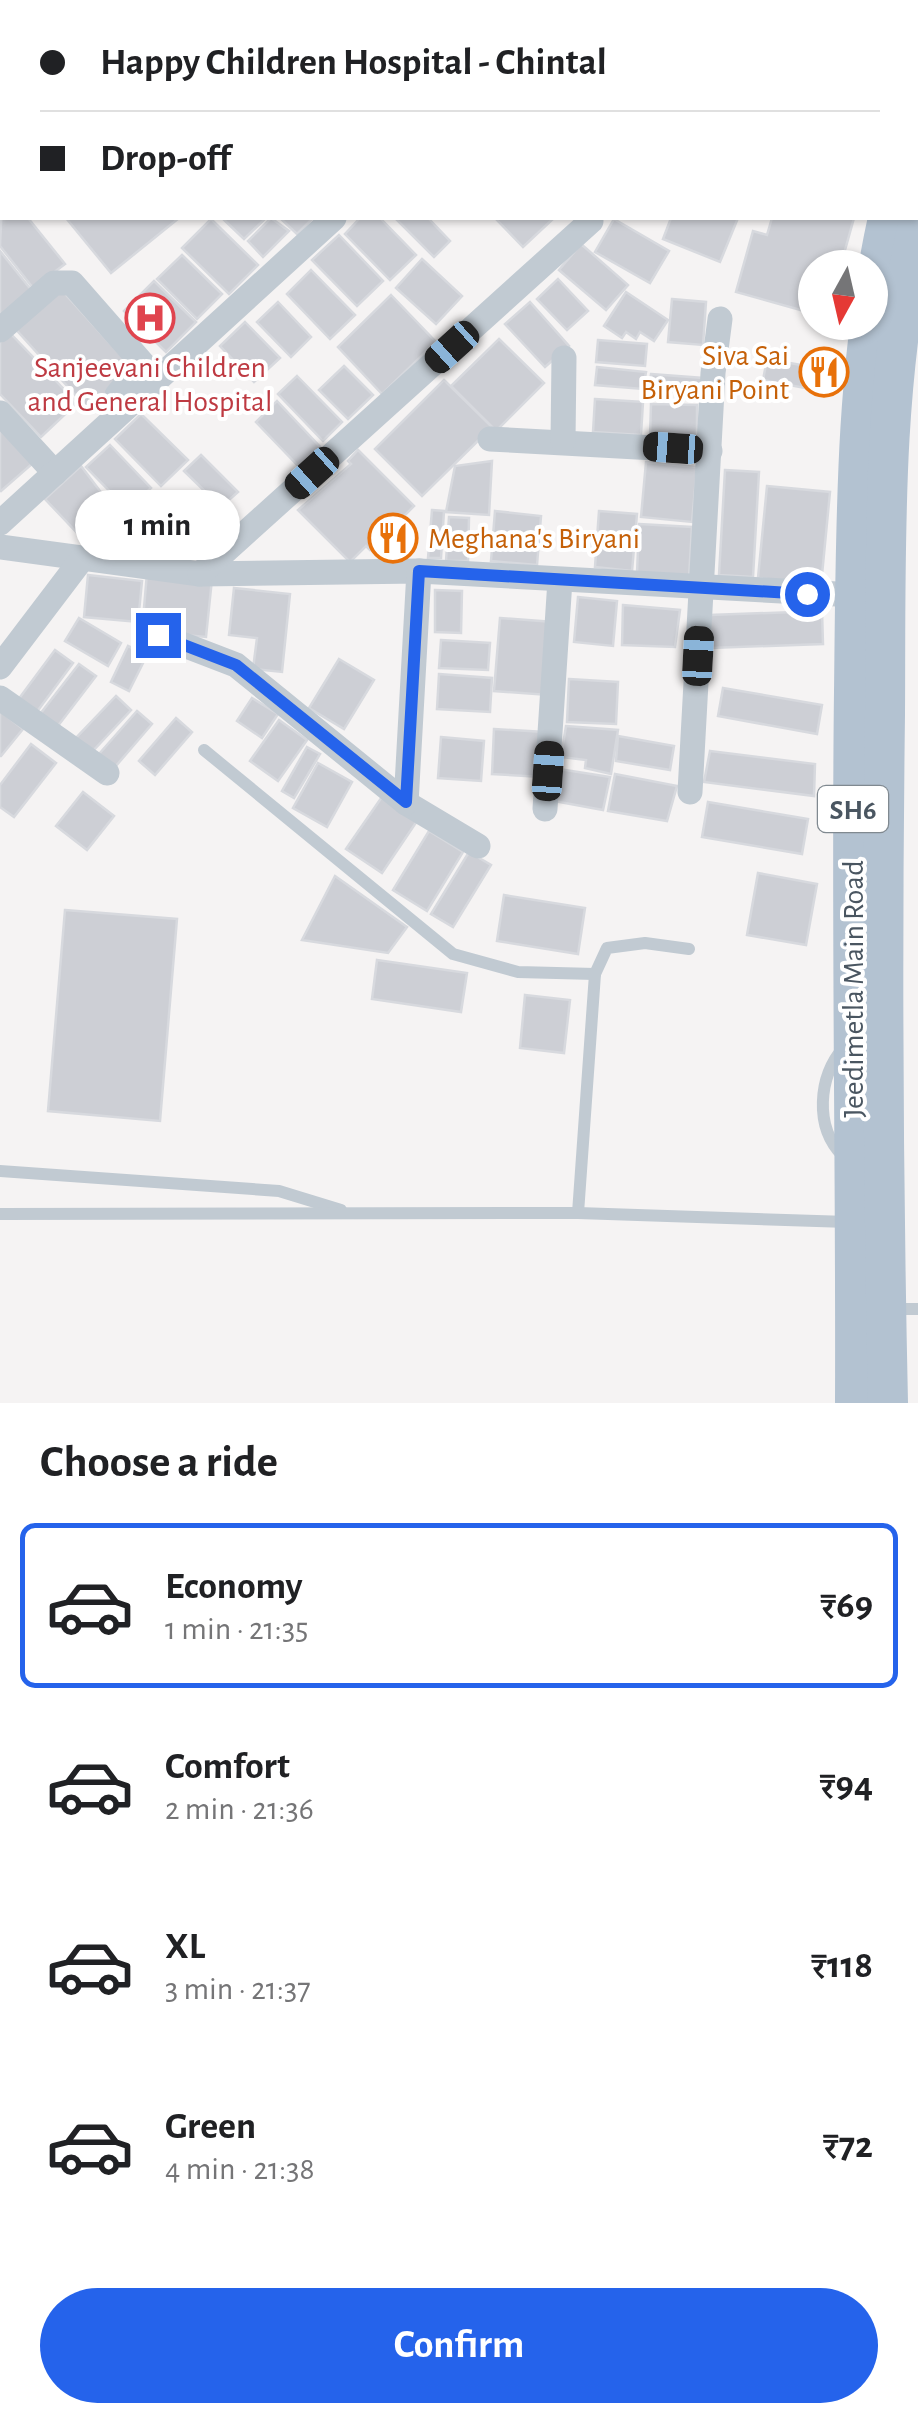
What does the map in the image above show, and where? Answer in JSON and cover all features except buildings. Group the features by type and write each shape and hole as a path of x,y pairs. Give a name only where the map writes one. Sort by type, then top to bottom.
{"main road":[{"name":"Jeedimetla Main Road","path":"855,1403 852,1037 857,494 873,294 888,220"},
{"name":"Jeedimetla Main Road","path":"888,1403 902,1309 881,1043 885,536 905,280 918,225"}],"street":[{"path":"62,456 332,220"},
{"path":"200,574 591,221"},
{"path":"0,330 64,280 72,283 143,364 139,373 0,523"},
{"path":"690,792 720,319"},
{"path":"563,441 564,358"},
{"path":"0,413 62,456"},
{"path":"490,439 710,451"},
{"path":"0,547 200,574 419,571 855,595"},
{"path":"0,667 82,558"},
{"path":"406,802 419,571"},
{"path":"545,810 560,580"},
{"path":"158,635 236,665 406,802 478,846"},
{"path":"0,698 107,773"}],"lane":[{"path":"898,361 917,319"},
{"path":"204,750 453,954 518,972 595,974"},
{"path":"578,1213 595,974 607,948 645,943 690,949"},
{"path":"0,1171 279,1191 353,1214"},
{"path":"0,1214 578,1213 856,1223"}],"place":[{"name":"Sanjeevani Children and General Hospital","path":"150,318"},
{"name":"Siva Sai Biryani Point","path":"824,372"},
{"name":"Meghana's Biryani","path":"393,538"}],"route":[{"path":"158,635 236,665 406,802 419,571 807,594"}]}
